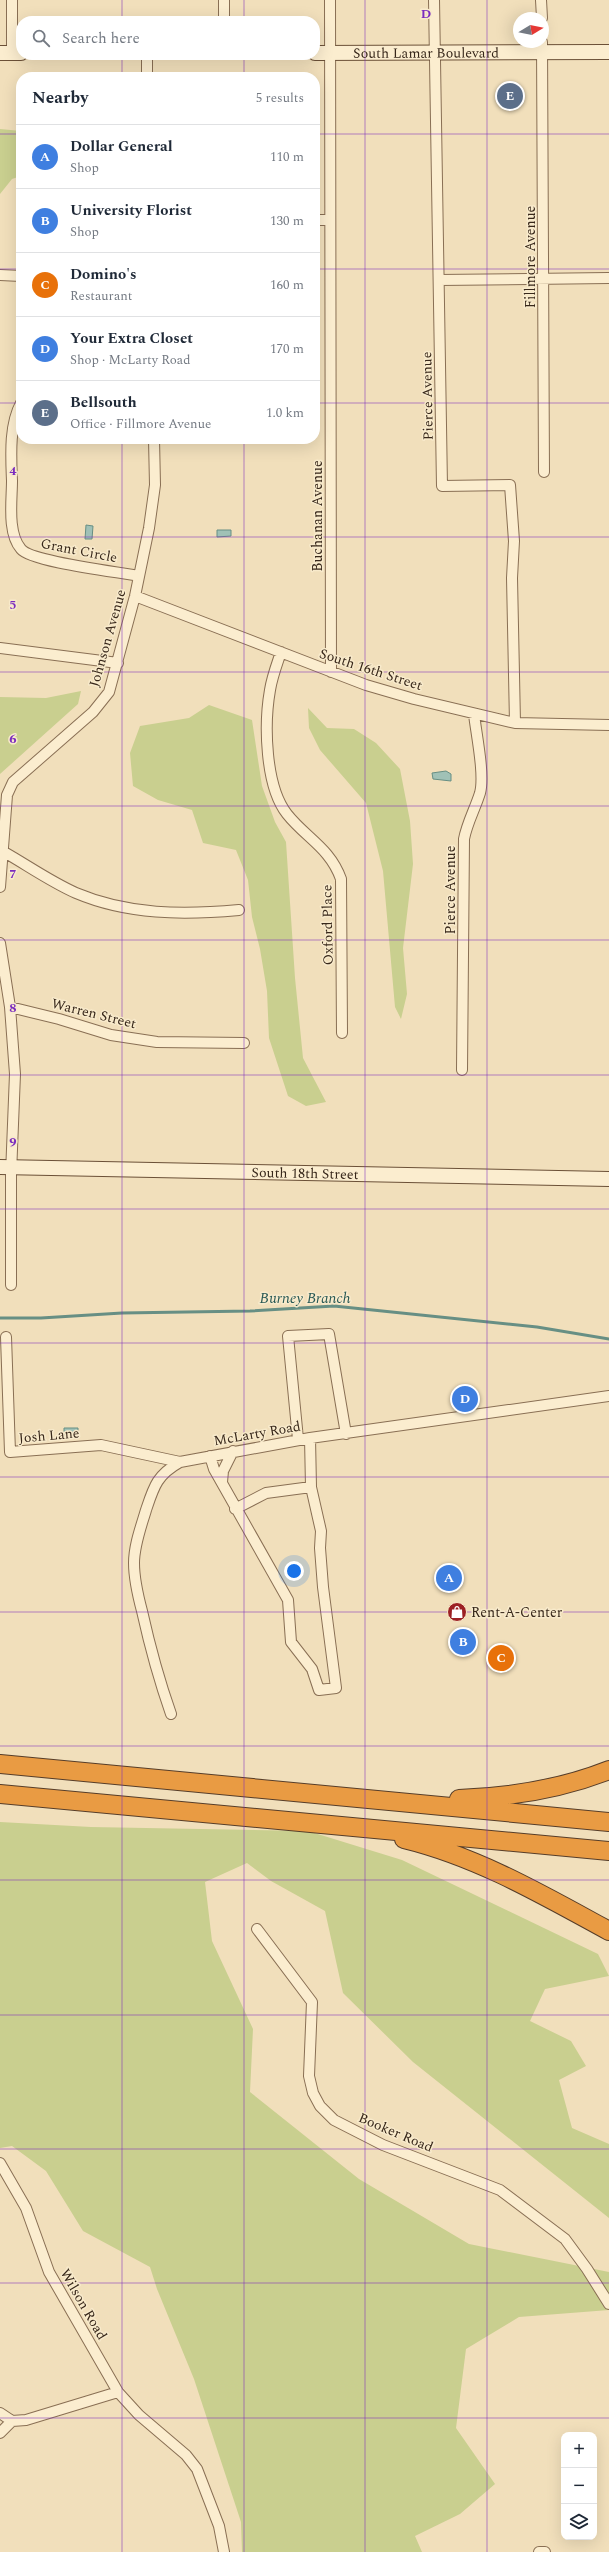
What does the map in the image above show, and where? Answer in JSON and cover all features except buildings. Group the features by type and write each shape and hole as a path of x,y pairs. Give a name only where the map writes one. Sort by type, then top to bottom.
{"highway":[{"path":"0,1764 609,1822"},
{"path":"406,1803 523,1794 554,1788 609,1770"},
{"path":"0,1794 609,1851"},
{"path":"335,1826 406,1840 479,1863 517,1881 609,1931"}],"street":[{"path":"11,53 12,0"},
{"path":"224,0 224,16"},
{"name":"Buchanan Avenue","path":"330,0 331,672"},
{"name":"Pierce Avenue","path":"434,0 442,486 510,485 514,541 512,578 514,723"},
{"path":"541,0 542,12"},
{"name":"South Lamar Boulevard","path":"320,53 435,52 521,48"},
{"name":"Fillmore Avenue","path":"542,48 545,280 544,472"},
{"name":"South Lamar Boulevard","path":"549,48 609,52"},
{"path":"147,60 147,72"},
{"path":"320,220 330,220"},
{"path":"0,276 16,276"},
{"path":"439,280 545,280 609,278"},
{"name":"Grant Circle","path":"16,426 11,449 13,526 21,550 30,555 51,560 139,576"},
{"name":"Johnson Avenue","path":"0,887 4,852 7,795 13,782 92,712 109,692 135,596 154,495 154,444"},
{"path":"0,449 11,449"},
{"name":"South 16th Street","path":"135,596 366,685 474,714 514,723 609,725"},
{"path":"0,648 118,663"},
{"name":"Oxford Place","path":"281,652 270,689 267,720 272,782 276,797 286,813 299,828 327,853 335,863 341,879 342,1033"},
{"name":"Pierce Avenue","path":"462,1070 464,839 467,822 480,792 480,761 474,714"},
{"path":"4,852 75,893 109,904 153,913 189,914 238,910"},
{"path":"0,943 10,1007 15,1074 6,1167 11,1285"},
{"name":"Warren Street","path":"10,1007 58,1019 111,1035 157,1042 244,1043"},
{"name":"South 18th Street","path":"6,1167 609,1179"},
{"path":"298,1439 288,1336 329,1334 346,1434"},
{"name":"Josh Lane","path":"6,1337 10,1452 101,1445 180,1462"},
{"name":"McLarty Road","path":"171,1714 154,1668 135,1581 134,1564 142,1521 157,1479 165,1470 180,1462 298,1439 346,1434 426,1420 609,1396"},
{"path":"210,1456 214,1469 235,1509 288,1600 291,1642 312,1669 318,1690 336,1688 322,1587 320,1548 321,1531 312,1488 310,1438"},
{"path":"222,1482 223,1471 233,1451"},
{"path":"235,1509 266,1493 312,1488"},
{"name":"Booker Road","path":"258,1929 312,2002 309,2076 313,2093 320,2106 334,2120 383,2145 500,2190 565,2239 587,2269 609,2304"},
{"name":"Wilson Road","path":"0,2163 26,2208 48,2272 118,2392 139,2415 186,2455 197,2469 219,2526 224,2552"},
{"path":"0,2413 12,2421 26,2420 118,2392"},
{"path":"0,2433 12,2421"},
{"path":"539,2552 545,2552"}],"green space":[{"path":"0,129 16,131 16,178 12,179 0,194"},
{"path":"81,691 78,704 0,774 0,697 46,698"},
{"path":"209,705 252,720 262,786 275,822 286,842 295,978 303,1058 326,1102 306,1106 288,1096 269,1038 267,991 260,949 252,917 248,880 236,850 203,843 192,810 158,800 133,786 130,753 140,726 189,718"},
{"path":"308,708 327,728 354,729 376,743 400,769 410,821 413,864 403,948 407,994 401,1019 395,1007 383,871 366,803 320,750 309,728"},
{"path":"0,1822 91,1827 308,1831 402,1860 598,1954 609,1976 545,1989 530,2021 571,2041 586,2066 559,2080 572,2128 609,2144 609,2218 413,2062 343,1993 325,1911 271,1881 247,1863 205,1882 212,1941 253,2029 250,2092 359,2179 469,2244 609,2272 609,2310 519,2317 466,2349 456,2428 495,2484 460,2514 415,2536 422,2552 242,2552 241,2522 194,2379 157,2289 150,2267 83,2231 46,2171 12,2146 0,2148"}],"water":[{"path":"86,525 93,526 92,539 85,539"},
{"path":"217,530 231,530 231,536 217,537"},
{"path":"446,771 451,774 451,781 433,779 432,773"},
{"path":"64,1428 78,1428 78,1435 64,1435"}],"waterway":[{"name":"Burney Branch","path":"0,1318 41,1318 122,1313 250,1311 334,1306 537,1327 609,1339"}],"place":[{"name":"Bellsouth","path":"510,96"},
{"name":"Your Extra Closet","path":"465,1399"},
{"name":"Dollar General","path":"449,1578"},
{"name":"Rent-A-Center","path":"457,1612"},
{"name":"University Florist","path":"463,1642"},
{"name":"Domino's","path":"501,1658"}]}
